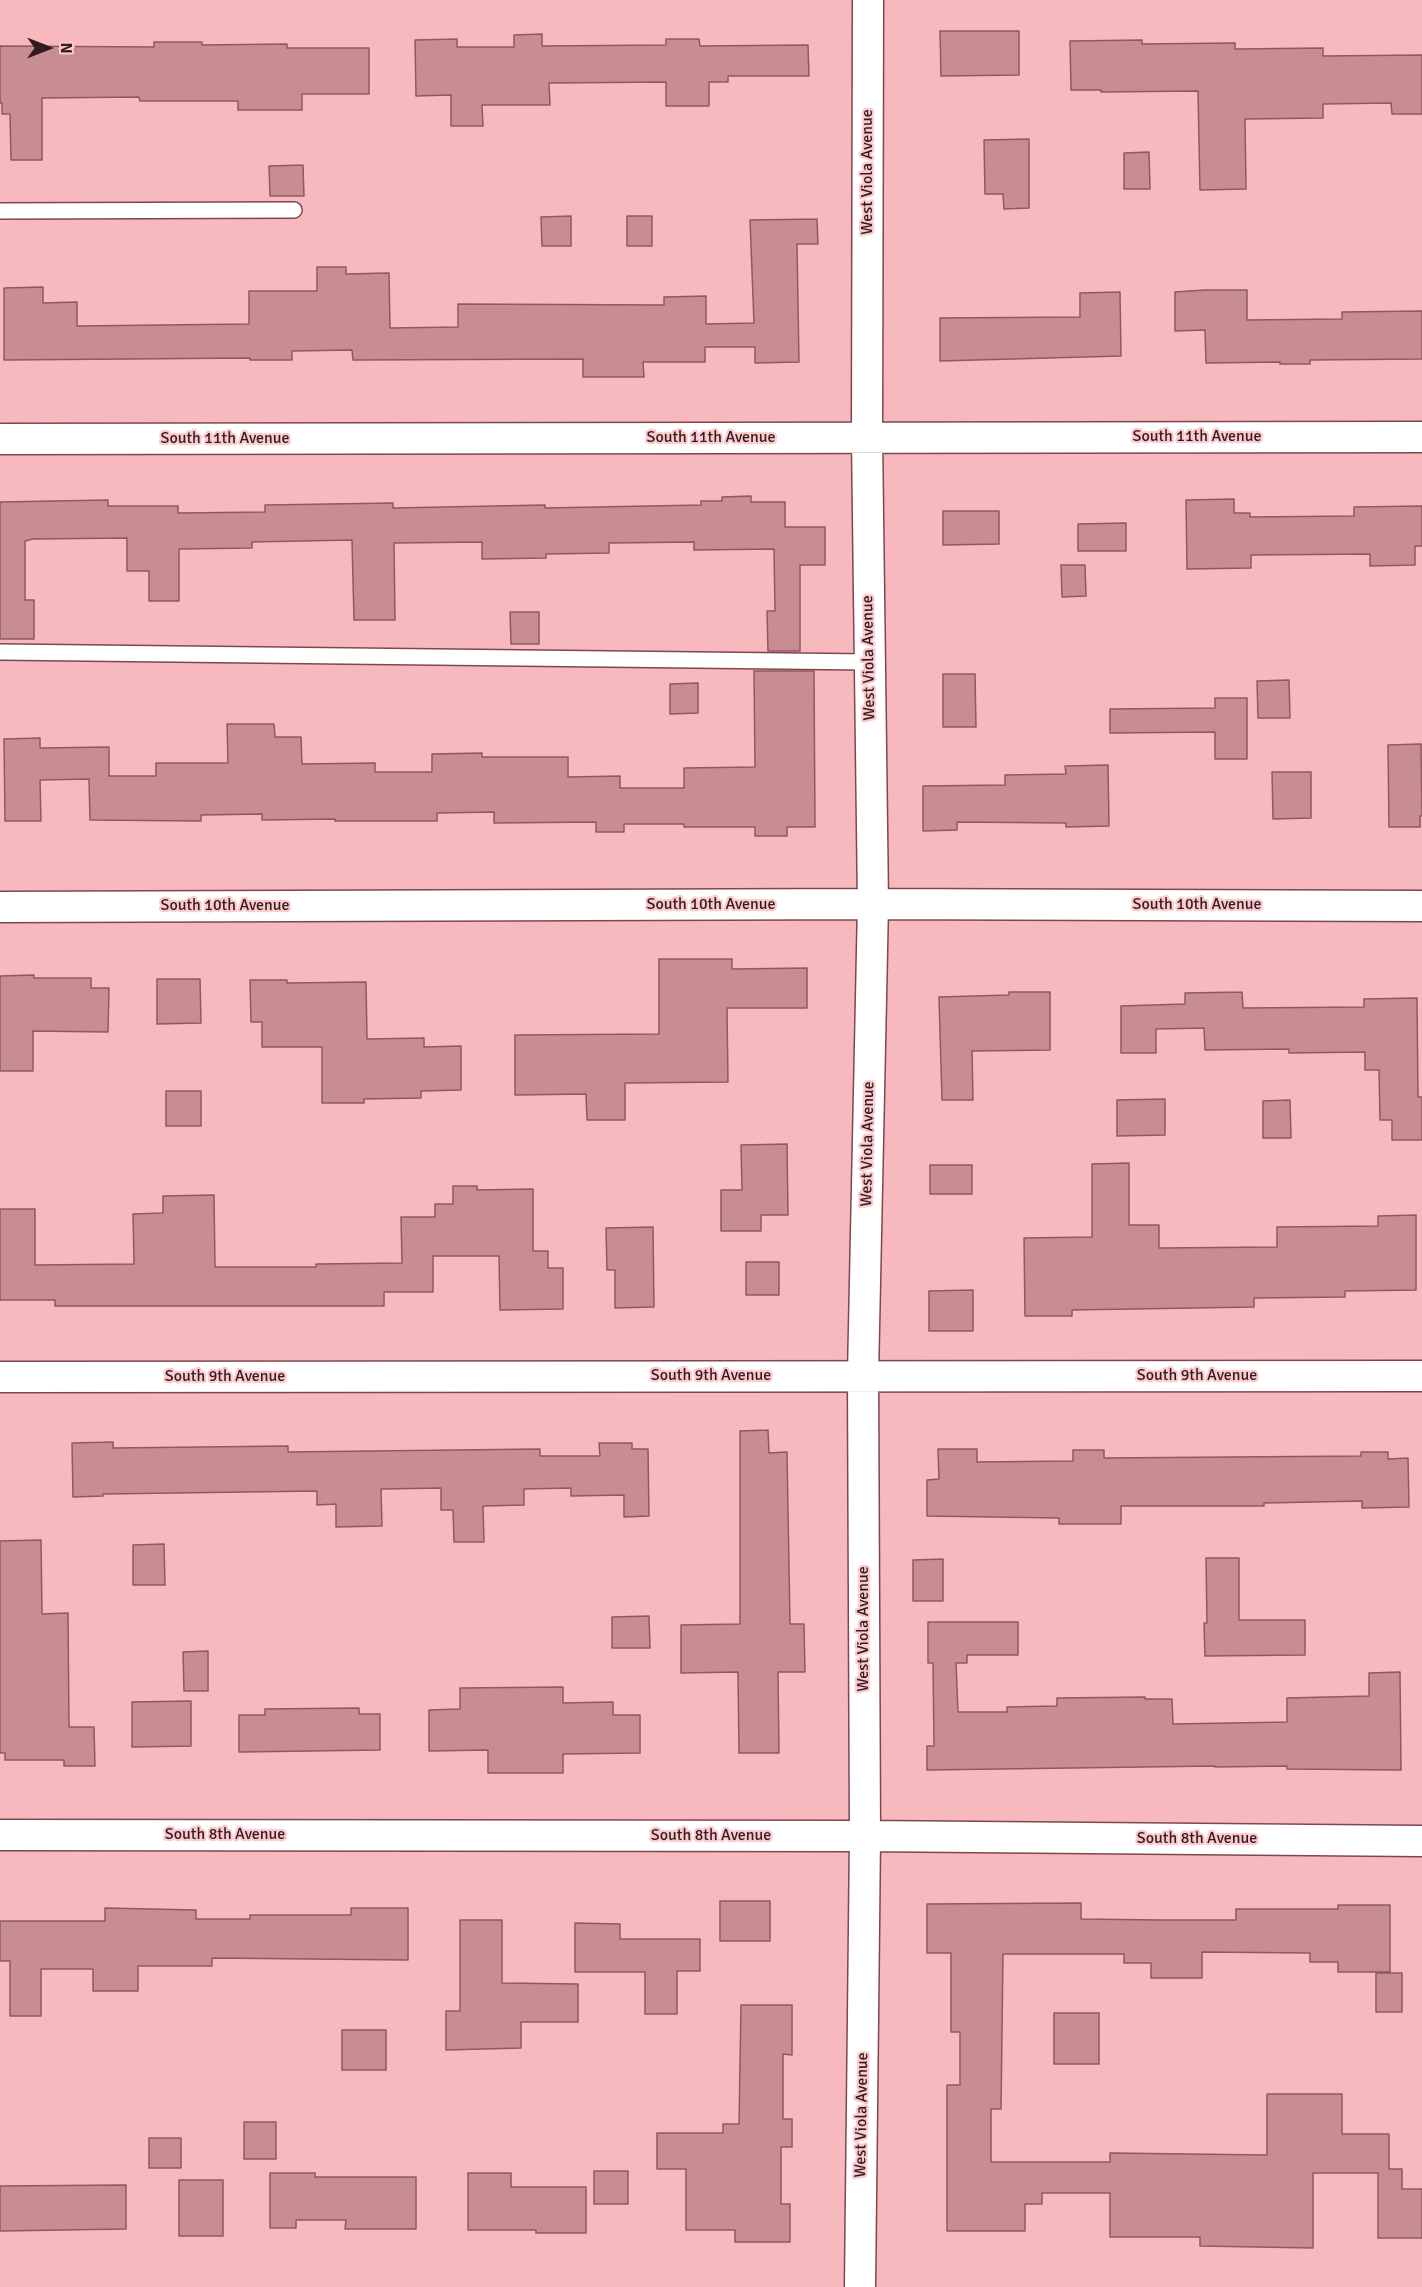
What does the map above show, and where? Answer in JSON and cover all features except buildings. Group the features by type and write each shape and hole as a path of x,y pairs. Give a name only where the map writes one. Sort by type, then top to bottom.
{"street":[{"name":"West Viola Avenue","path":"860,2287 865,1836 863,1375 873,904 867,437 868,0"},
{"name":"South 11th Avenue","path":"0,439 1422,437"},
{"name":"South 10th Avenue","path":"0,907 873,904 1422,906"},
{"name":"South 9th Avenue","path":"0,1377 1422,1376"},
{"name":"South 8th Avenue","path":"0,1835 865,1836 1422,1841"}],"lane":[{"path":"0,211 294,210"},
{"path":"0,652 869,662"}]}
